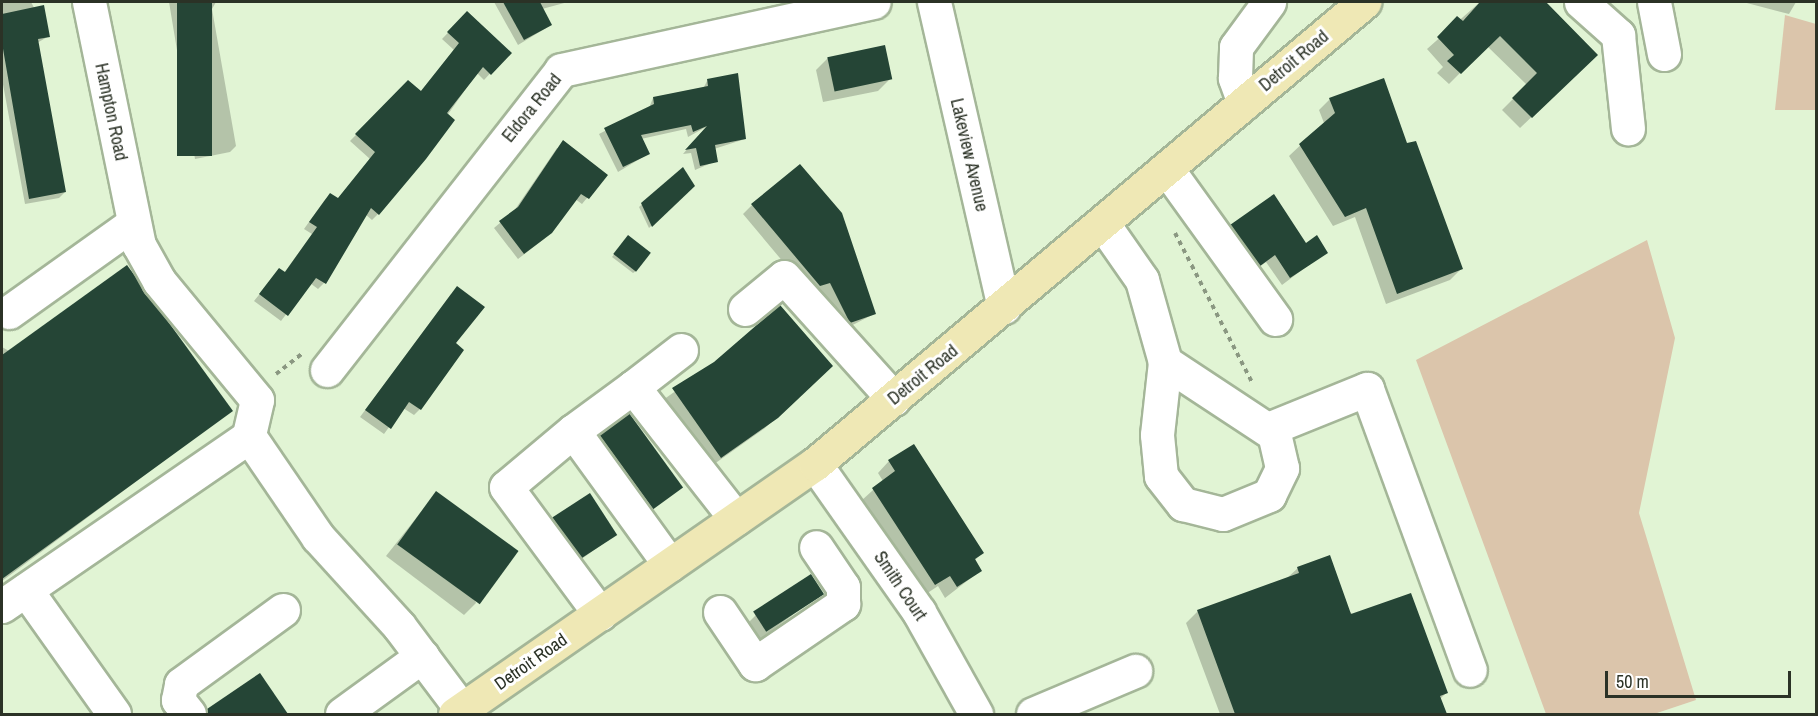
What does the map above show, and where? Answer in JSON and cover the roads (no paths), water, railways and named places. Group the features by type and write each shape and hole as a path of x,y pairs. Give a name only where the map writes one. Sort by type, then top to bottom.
{"main road":[{"name":"Detroit Road","path":"459,712 815,464 1004,308 1364,2"}],"street":[{"name":"Hampton Road","path":"89,2 139,245 159,281 257,400 249,436"},
{"name":"Eldora Road","path":"318,359 561,70 874,2"},
{"name":"Lakeview Avenue","path":"934,2 1004,308"},
{"path":"1244,103 1235,78 1236,47 1269,2"},
{"path":"1581,2 1618,35 1628,128"},
{"path":"1654,2 1664,54"},
{"path":"1167,169 1275,319"},
{"path":"9,312 134,223"},
{"path":"1103,224 1142,280 1165,363 1156,435 1161,476 1183,504 1223,514 1269,495 1282,468 1274,434 1165,363"},
{"path":"745,309 784,277 894,399"},
{"path":"600,614 506,487 573,431 681,350"},
{"path":"633,387 736,519"},
{"path":"1268,429 1367,389 1470,670"},
{"path":"573,431 670,565"},
{"path":"114,714 14,598 249,436 318,537 422,656 459,712"},
{"name":"Smith Court","path":"815,464 919,612 976,714"},
{"path":"720,612 755,664 843,604 843,587 816,547"},
{"path":"189,714 178,700 181,684 283,609"},
{"path":"342,714 422,656"},
{"path":"1033,714 1135,671"}]}
